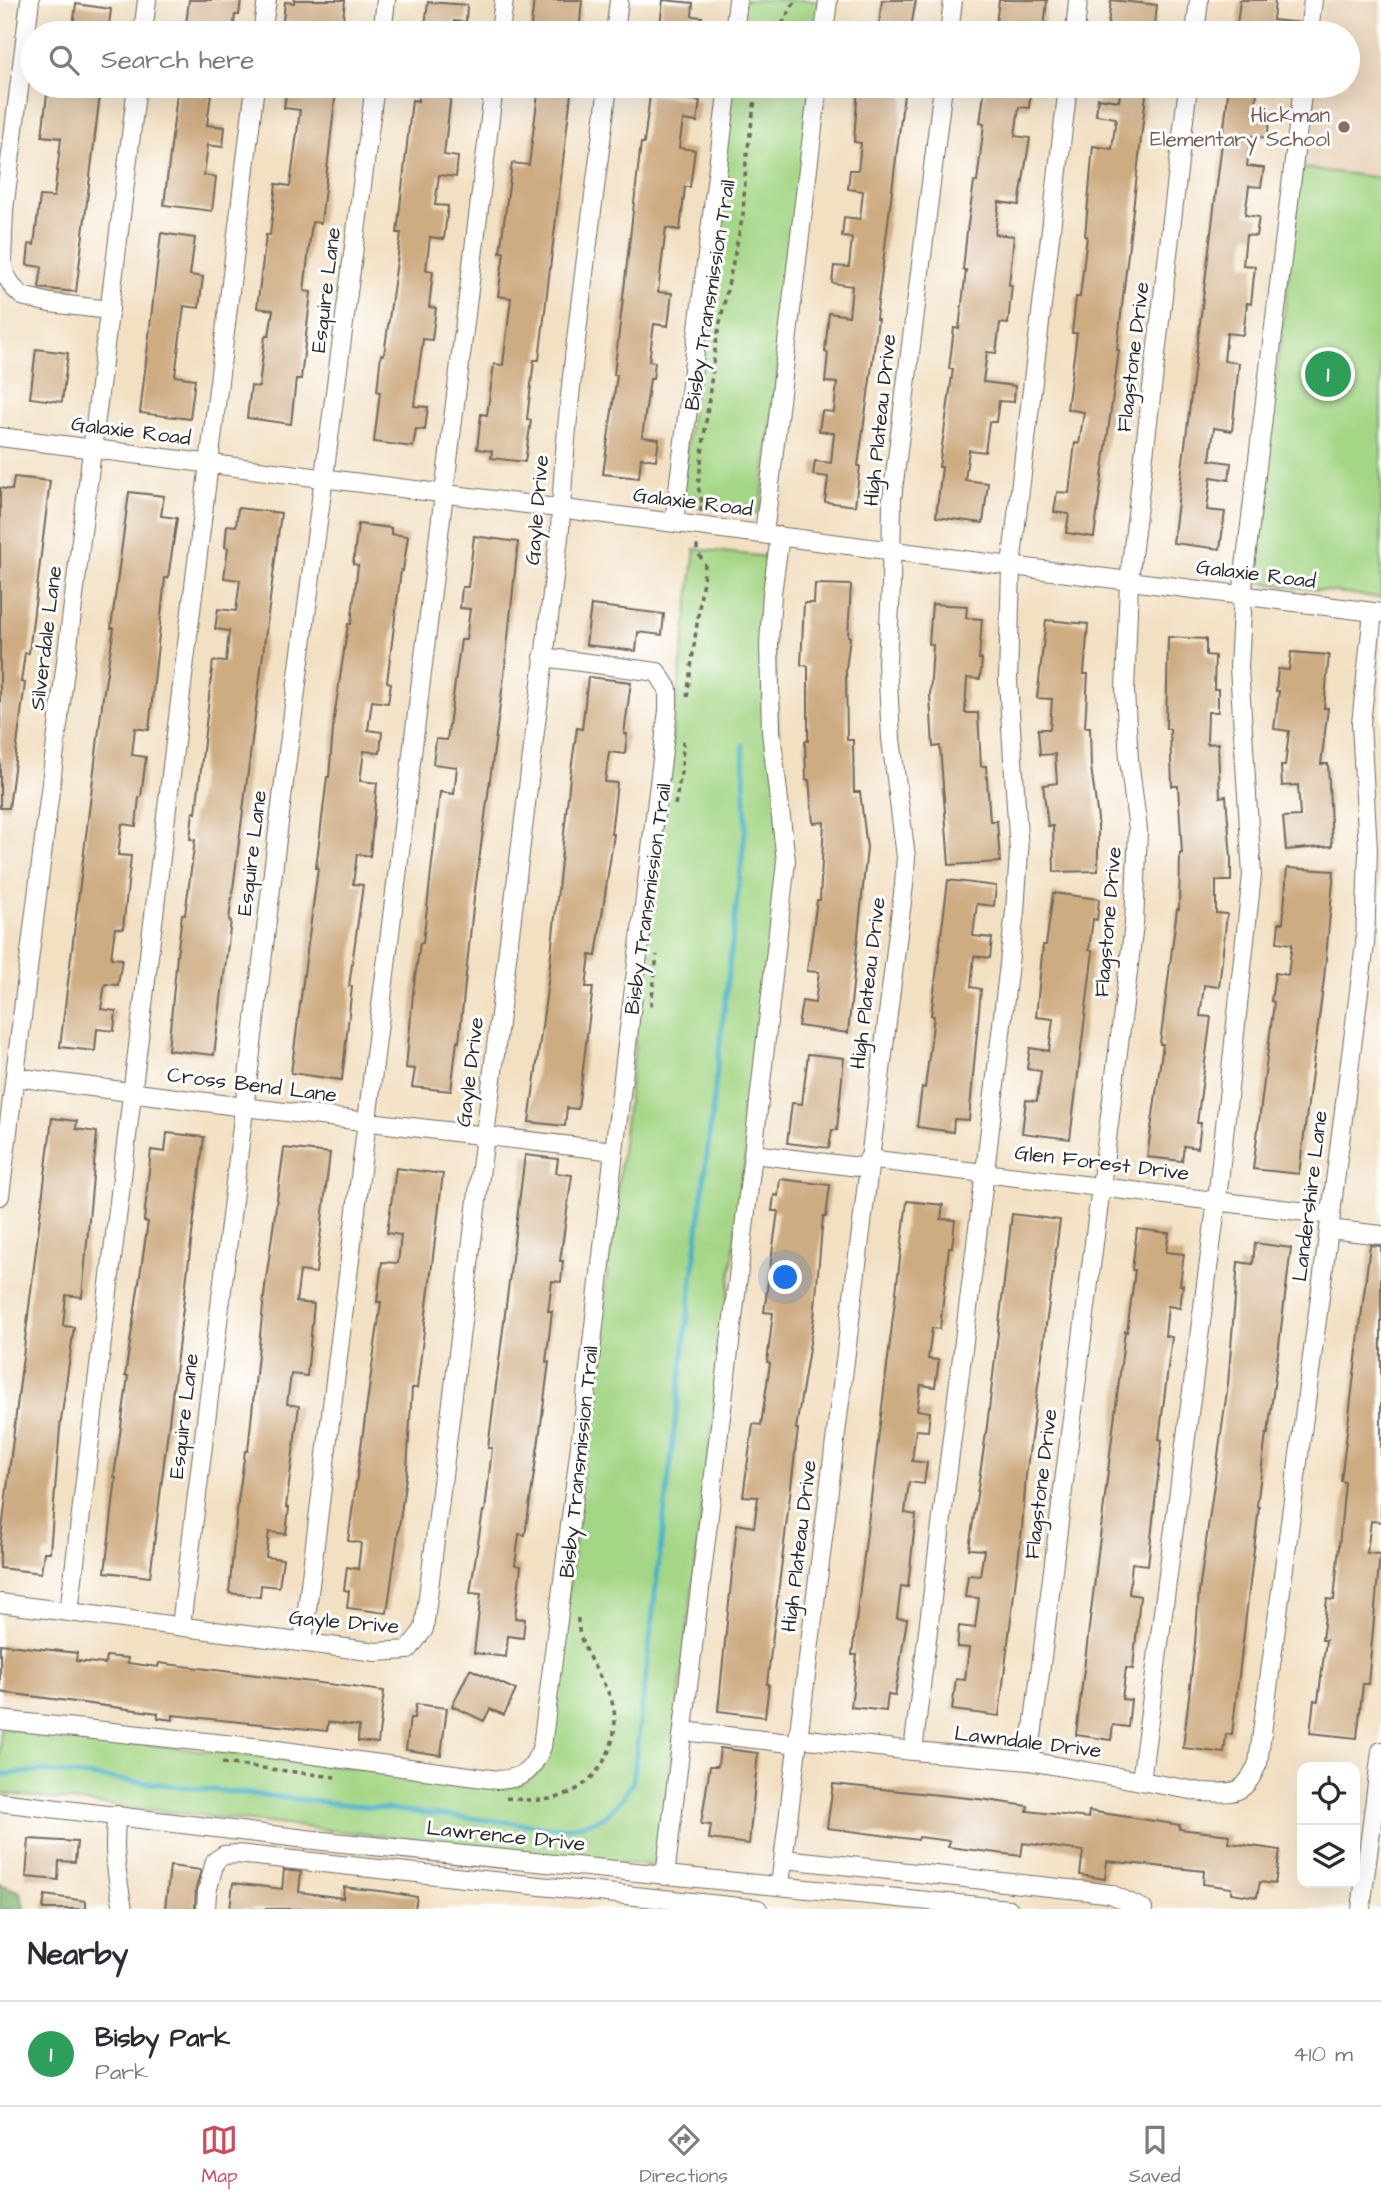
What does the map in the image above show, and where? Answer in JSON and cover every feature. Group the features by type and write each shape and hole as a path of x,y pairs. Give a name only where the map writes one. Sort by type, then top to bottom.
{"street":[{"path":"27,21 30,0"},
{"path":"144,21 147,0"},
{"path":"264,21 267,0"},
{"path":"383,21 386,0"},
{"path":"501,21 504,0"},
{"path":"616,21 619,0"},
{"path":"735,21 738,0"},
{"path":"825,21 828,0"},
{"path":"950,21 953,0"},
{"path":"1076,21 1079,0"},
{"path":"1196,21 1199,0"},
{"path":"1310,21 1313,0"},
{"path":"21,73 4,210 2,262 9,281 22,296 51,303 110,310"},
{"name":"Silverdale Lane","path":"0,1196 9,1088 136,98"},
{"path":"69,1612 254,98"},
{"name":"Esquire Lane","path":"181,1626 244,1107 373,98"},
{"path":"303,1642 493,98"},
{"name":"Gayle Drive","path":"0,1603 376,1652 408,1650 424,1629 561,509 583,280 606,98"},
{"path":"674,522 727,98"},
{"path":"665,1875 786,861 771,732 769,657 772,535 817,98"},
{"name":"High Plateau Drive","path":"780,1885 904,885 906,856 888,704 892,499 942,98"},
{"path":"913,1751 1015,911 1019,852 1007,681 1011,566 1067,98"},
{"name":"Flagstone Drive","path":"1029,1761 1135,924 1138,830 1129,760 1125,692 1129,581 1187,98"},
{"path":"1142,1781 1217,1200 1252,875 1239,667 1244,576 1302,98"},
{"name":"Galaxie Road","path":"0,437 1377,612"},
{"name":"Landershire Lane","path":"1250,1783 1258,1763 1364,944 1368,850 1361,724 1377,612"},
{"path":"0,1720 262,1748 498,1780 516,1779 528,1770 542,1747 668,710 668,689 657,672 543,657"},
{"name":"Cross Bend Lane","path":"9,1088 134,1093 614,1151"},
{"name":"Glen Forest Drive","path":"752,1154 985,1172 1217,1200 1381,1235"},
{"name":"Lawndale Drive","path":"683,1731 1029,1761 1202,1792 1231,1793 1250,1783"},
{"path":"1362,1909 1381,1751"},
{"name":"Lawrence Drive","path":"0,1801 323,1841 1009,1909"},
{"path":"117,1815 115,1867 123,1909"},
{"path":"206,1909 207,1892 215,1861 224,1855 237,1854 758,1909"},
{"path":"784,1859 1088,1891 1111,1895 1143,1909"}],"path":[{"path":"785,21 796,0"},
{"name":"Bisby Transmission Trail","path":"701,509 698,486 716,342 743,215 747,149 755,98"},
{"path":"687,698 705,565 697,551 697,541"},
{"name":"Bisby Transmission Trail","path":"675,809 682,768 684,733"},
{"name":"Bisby Transmission Trail","path":"651,1006 658,944"},
{"name":"Bisby Transmission Trail","path":"499,1797 544,1801 562,1797 591,1779 610,1749 614,1730 611,1700 580,1637 578,1609"},
{"path":"210,1762 341,1777"}],"shaded area":[{"name":"Hickman Elementary School","path":"1323,0 1381,0 1381,178 1301,168 1310,98 1360,98 1360,21 1320,21"}],"green space":[{"path":"742,0 824,0 821,21 739,21"},
{"path":"730,98 812,98 760,514 680,504"},
{"path":"1301,168 1381,178 1381,598 1258,582 1253,577"},
{"path":"695,549 769,557 784,839 659,1862 652,1866 0,1793 0,1728 517,1786 541,1769 552,1727"},
{"path":"0,1884 20,1892 25,1909 0,1909"}],"building":[{"path":"189,0 241,0 239,15 235,15 234,21 186,21"},
{"path":"294,0 345,0 343,21 283,21 285,2 294,3"},
{"path":"534,0 582,0 580,21 531,21"},
{"path":"663,0 693,3 692,16 702,17 702,21 660,21"},
{"path":"882,0 916,0 912,21 879,21"},
{"path":"999,0 1047,0 1045,21 996,21"},
{"path":"1111,0 1157,5 1155,21 1108,21"},
{"path":"1240,0 1275,0 1273,20 1282,21 1237,21"},
{"path":"428,2 467,5 466,21 426,21"},
{"path":"76,4 111,9 110,21 74,21"},
{"path":"47,98 100,98 76,292 39,288 42,267 27,265 29,244 34,245 40,196 54,197 61,138 42,136"},
{"path":"177,98 210,98 207,125 225,127 223,147 208,145 204,175 216,177 212,211 164,205"},
{"path":"285,98 335,98 321,223 312,222 304,291 311,292 301,379 296,379 291,424 247,418 251,386 259,387 265,336 269,336 273,310 257,308 266,235 270,235 276,184 290,186 300,110 284,108"},
{"path":"418,98 451,98 444,155 458,157 456,177 439,175 435,205 448,206 444,239 430,237 426,270 433,271 429,307 436,308 432,340 423,339 414,406 428,407 425,430 416,429 413,447 374,442 381,354 384,355 401,233 397,233 412,100 418,101"},
{"path":"537,98 571,98 539,360 534,360 527,419 531,420 525,462 491,458 492,451 477,449 481,414 487,415 494,364 503,365 511,298 498,296 504,252 500,252 512,163 529,165"},
{"path":"650,98 700,101 697,122 683,120 679,148 695,150 690,187 685,187 680,230 666,228 658,292 672,293 668,326 654,324 649,361 655,362 642,437 659,439 656,460 641,458 639,478 603,474 617,375 614,375 641,143 644,143"},
{"path":"857,98 904,98 855,506 825,502 828,477 813,475 815,461 831,463 834,433 819,431 822,411 834,412 837,383 825,382 829,313 849,316 852,286 832,283 834,266 849,267 852,238 842,237 844,217 860,219 863,191 848,189 850,170 858,170 861,143 854,142"},
{"path":"983,98 1030,98 1029,108 1019,107 1015,136 1030,138 1019,205 999,202 995,234 1014,236 1008,324 1000,323 996,353 987,352 983,382 1015,386 1014,402 999,401 996,422 989,422 985,452 969,450 965,480 988,483 983,523 936,517 942,467 939,467 953,369 949,369 954,328 959,329 966,270 963,270 967,231 974,182 977,182 984,124 980,123"},
{"path":"1098,98 1119,101 1119,98 1146,98 1119,350 1094,537 1066,533 1069,514 1054,512 1057,492 1069,493 1075,443 1079,444 1084,412 1067,409 1077,333 1072,333 1076,297 1080,297 1087,236 1093,146 1112,149 1116,118 1096,115"},
{"path":"1228,98 1256,98 1254,116 1270,118 1267,138 1251,136 1247,166 1264,168 1261,187 1249,186 1245,215 1259,217 1256,236 1246,235 1243,265 1255,266 1251,304 1247,303 1243,335 1227,333 1224,361 1239,363 1232,431 1214,428 1210,460 1231,463 1229,480 1211,477 1207,510 1225,512 1220,549 1173,543"},
{"path":"161,233 195,238 190,275 203,277 199,308 184,306 175,376 195,379 190,419 140,413"},
{"path":"36,349 68,353 62,402 30,398"},
{"path":"14,477 50,481 29,653 25,653 21,682 25,683 9,808 0,808 0,488 12,490"},
{"path":"129,492 164,496 161,516 177,518 168,578 165,578 149,730 135,728 132,755 146,757 136,826 122,824 118,855 131,856 123,929 115,928 111,958 122,959 118,985 105,984 101,1009 116,1011 114,1031 97,1029 95,1051 60,1047"},
{"path":"238,508 281,513 214,1055 168,1050 182,914 185,915 195,840 190,839 193,812 196,813 213,661 226,662 229,631 215,629 218,609 236,611 240,580 224,578 228,548 225,547 227,525 236,526"},
{"path":"358,524 391,528 391,534 408,536 387,682 391,683 388,703 372,701 368,730 382,732 380,753 364,751 360,781 377,783 370,856 357,854 353,884 363,885 349,986 352,986 342,1080 291,1073 318,868 334,718 348,624 351,624 358,565 353,564"},
{"path":"474,536 518,542 504,676 451,1091 412,1087 415,1069 406,1068 414,984 420,943 423,943 440,792 454,794 457,767 433,764 436,739 447,740 461,640 466,640 470,609 460,608 462,587 468,587"},
{"path":"815,584 851,585 846,669 847,740 853,740 854,792 860,792 867,848 848,1033 798,1026 802,1001 815,1003 819,972 807,971 817,900 820,900 824,822 813,823 809,780 806,780 808,666 801,665 804,603 814,603"},
{"path":"932,604 967,606 966,618 982,619 980,679 967,678 965,713 978,713 981,766 986,766 990,821 997,821 1000,862 949,865 940,746 933,747 930,696 933,645 929,644"},
{"path":"591,605 664,614 662,635 638,632 636,651 586,645"},
{"path":"1046,620 1088,624 1084,674 1088,674 1085,727 1090,727 1091,767 1098,819 1098,871 1054,872 1053,826 1048,826 1043,785 1057,783 1055,754 1040,755 1038,729 1050,729 1052,699 1037,698"},
{"path":"1168,637 1206,639 1206,655 1215,656 1214,689 1218,689 1218,712 1208,712 1207,744 1218,743 1220,797 1226,796 1231,858 1231,881 1216,881 1216,913 1227,914 1219,987 1204,985 1200,1016 1211,1017 1197,1123 1201,1123 1198,1148 1184,1146 1182,1161 1147,1157 1179,909 1182,853 1178,786 1172,786 1170,729 1166,729"},
{"path":"1291,652 1329,655 1324,708 1328,708 1321,764 1328,764 1332,846 1286,850 1283,817 1300,816 1298,785 1282,786 1281,766 1285,766 1289,731 1274,729 1279,691 1276,691 1278,669 1289,670"},
{"path":"588,677 631,682 624,734 627,734 625,754 609,752 605,782 617,783 611,834 614,834 596,956 590,955 586,987 593,987 578,1109 567,1108 565,1126 529,1122 548,982 570,777 577,728 582,729"},
{"path":"1287,868 1334,871 1324,979 1299,1174 1253,1169 1274,1002 1271,1001 1275,973 1288,975 1292,944 1277,942 1279,923 1283,923"},
{"path":"948,880 996,886 994,906 977,904 973,936 992,938 990,958 974,956 971,987 981,989 969,1120 954,1119 953,1132 917,1127 922,1087 925,1088"},
{"path":"1053,893 1099,899 1089,950 1093,951 1070,1139 1022,1133 1026,1100 1037,1101 1041,1071 1027,1069 1030,1048 1049,1051 1053,1019 1036,1017 1043,945 1046,945"},
{"path":"808,1054 844,1058 837,1130 832,1130 829,1148 787,1143 792,1103 802,1104"},
{"path":"52,1118 77,1121 76,1129 97,1132 82,1297 66,1295 63,1326 74,1327 60,1428 50,1552 44,1552 41,1573 0,1568 0,1546"},
{"path":"167,1133 204,1137 150,1577 105,1572 114,1477 128,1376 125,1376 148,1222 144,1221 151,1150 165,1152"},
{"path":"284,1148 330,1153 316,1273 300,1271 296,1302 314,1304 307,1376 291,1374 287,1404 299,1406 286,1507 289,1508 286,1534 269,1532 266,1557 283,1559 279,1587 261,1585 260,1597 229,1593 238,1502 245,1451 248,1451 265,1287"},
{"path":"525,1155 558,1159 556,1173 572,1175 560,1261 563,1261 561,1282 552,1281 548,1311 552,1311 546,1362 549,1362 525,1535 519,1534 515,1565 521,1566 515,1618 525,1619 523,1638 508,1636 506,1657 474,1653 481,1594 470,1593 485,1511 492,1448 488,1448"},
{"path":"396,1168 443,1174 417,1388 412,1388 407,1470 387,1613 347,1608 349,1591 344,1590 347,1567 358,1569 361,1543 348,1541 381,1302 377,1302 382,1262 398,1263 401,1235 387,1233"},
{"path":"780,1179 830,1185 826,1217 823,1217 814,1318 796,1429 765,1717 718,1711 737,1524 754,1527 758,1497 743,1496 753,1424 761,1425 770,1363 767,1362 773,1313 764,1312 778,1211 772,1211 774,1195 778,1196"},
{"path":"907,1201 943,1205 941,1219 955,1220 952,1247 949,1247 940,1329 932,1328 928,1359 939,1360 935,1387 921,1385 917,1410 930,1412 928,1431 916,1430 912,1461 927,1463 924,1484 909,1482 905,1513 916,1515 908,1587 901,1586 897,1618 907,1619 895,1696 888,1695 886,1711 851,1707 857,1655 852,1655"},
{"path":"1012,1214 1060,1220 1026,1476 999,1716 952,1710 956,1679 965,1680 969,1648 957,1647 959,1626 975,1628 979,1598 965,1597 968,1575 980,1576 984,1550 969,1549 987,1426"},
{"path":"1137,1229 1169,1233 1166,1252 1184,1254 1180,1285 1183,1285 1180,1308 1168,1306 1165,1336 1172,1337 1159,1439 1162,1440 1148,1565 1132,1563 1129,1594 1140,1596 1133,1669 1126,1668 1122,1699 1131,1700 1128,1727 1113,1725 1111,1740 1076,1735 1125,1331 1127,1332 1135,1270 1132,1270"},
{"path":"1255,1243 1291,1248 1257,1506 1232,1734 1226,1734 1224,1753 1183,1748 1199,1592 1228,1384 1238,1262 1253,1264"},
{"path":"1370,1245 1381,1246 1381,1522 1371,1521 1367,1553 1380,1554 1368,1684 1363,1684 1357,1738 1310,1733 1314,1700 1318,1701 1326,1640 1322,1640 1327,1599 1334,1600 1345,1482 1341,1481"},
{"path":"0,1644 77,1653 76,1661 105,1664 106,1656 128,1658 127,1663 158,1667 159,1663 384,1691 378,1743 358,1741 359,1726 328,1722 327,1731 173,1715 173,1720 158,1718 158,1713 0,1692"},
{"path":"470,1669 516,1690 504,1715 490,1709 484,1721 452,1706"},
{"path":"416,1704 447,1708 441,1755 406,1750 410,1718 414,1718"},
{"path":"720,1748 758,1753 749,1844 709,1839 711,1825 701,1824 710,1766 718,1766"},
{"path":"833,1784 987,1800 1028,1806 1027,1811 1088,1818 1089,1811 1180,1825 1179,1829 1230,1835 1229,1843 1280,1850 1275,1884 1260,1882 1257,1897 1231,1893 1231,1888 1203,1884 1204,1871 1107,1861 1105,1879 1080,1875 1083,1851 1023,1843 1021,1856 948,1847 950,1841 919,1837 918,1840 827,1828"},
{"path":"29,1839 77,1842 75,1862 59,1861 58,1880 26,1877"},
{"path":"170,1866 201,1870 195,1909 165,1909"},
{"path":"284,1870 301,1872 299,1892 343,1898 344,1887 388,1892 417,1897 415,1909 230,1909 233,1883 282,1889"},
{"path":"45,1895 86,1901 86,1909 43,1909"}],"waterway":[{"path":"0,1775 40,1771 560,1828 595,1821 619,1803 633,1781 746,824 743,745"}],"place":[{"name":"Hickman Elementary School","path":"1344,127"},
{"name":"Bisby Park","path":"1328,374"}]}
